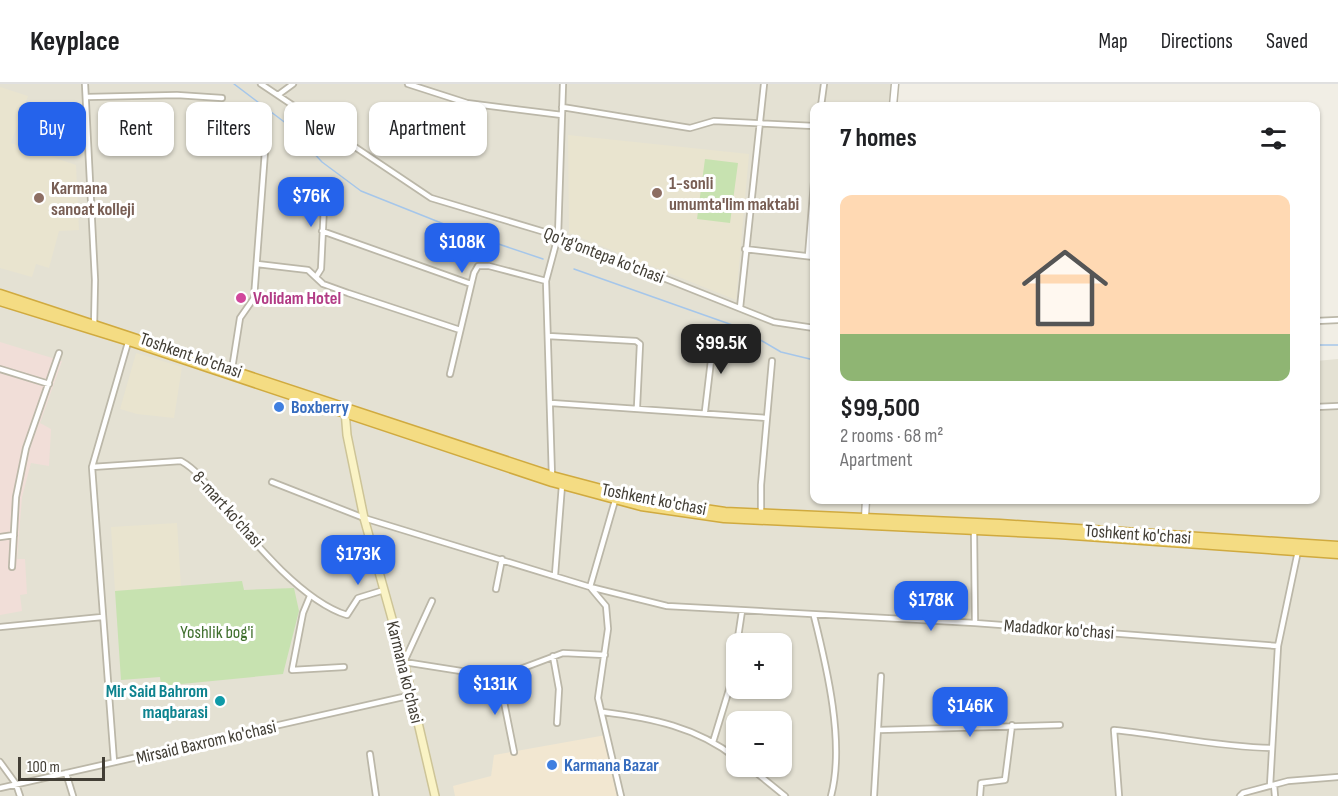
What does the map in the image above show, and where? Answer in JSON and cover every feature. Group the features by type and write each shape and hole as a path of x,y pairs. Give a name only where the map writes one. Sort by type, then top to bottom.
{"highway":[{"name":"Toshkent ko'chasi","path":"0,294 94,327"},
{"name":"Toshkent ko'chasi","path":"0,301 232,369 345,411"},
{"name":"Toshkent ko'chasi","path":"130,338 552,479 668,511 724,518 864,521 1338,546"},
{"name":"Toshkent ko'chasi","path":"552,479 562,485 616,497 725,512 1338,554"}],"main road":[{"name":"Karmana ko'chasi","path":"345,411 364,518 404,662 435,796"}],"street":[{"path":"85,84 96,280 94,327"},
{"name":"Qo'rg'ontepa ko'chasi","path":"261,84 430,198 558,236 774,322 810,327"},
{"path":"278,96 293,84"},
{"path":"408,84 467,103 562,115"},
{"path":"552,479 546,281 558,236 563,84"},
{"path":"740,308 764,84"},
{"path":"822,102 824,84"},
{"path":"893,102 895,84"},
{"path":"87,97 177,95 222,98"},
{"path":"562,107 690,128 714,121 810,126"},
{"path":"232,369 240,318 254,298 265,156"},
{"path":"316,277 321,269 326,185"},
{"path":"322,231 471,284"},
{"path":"746,249 808,256 810,231"},
{"path":"257,264 308,270 323,284 460,330"},
{"path":"450,374 471,284 478,266 489,266 546,281"},
{"path":"1320,321 1338,320"},
{"path":"705,411 714,335"},
{"path":"548,336 636,341 640,344 636,407"},
{"path":"114,762 92,467 130,338"},
{"path":"12,567 16,497 26,448 59,353"},
{"path":"761,513 766,418 772,361"},
{"path":"0,369 49,384"},
{"path":"551,402 705,411 766,418"},
{"path":"1320,407 1338,406"},
{"name":"8-mart ko'chasi","path":"92,467 181,461 192,467 238,523 310,596 343,614 350,613 358,598 384,591"},
{"name":"Madadkor ko'chasi","path":"272,482 364,518 590,587 667,606 814,616 975,623 1278,646"},
{"path":"555,575 562,485"},
{"path":"616,497 590,587 606,606 605,655 598,698 621,796"},
{"path":"864,521 866,504"},
{"path":"974,530 975,623"},
{"path":"0,537 14,535"},
{"path":"1275,796 1272,785 1271,748 1278,646 1298,552"},
{"path":"496,589 501,559"},
{"path":"310,596 303,613 292,670 297,672 344,668"},
{"path":"432,601 404,662 499,677 553,656 580,652 605,655"},
{"path":"738,633 741,611"},
{"path":"814,616 828,671 832,709 836,776 831,796"},
{"path":"0,627 102,617"},
{"path":"553,656 559,689 557,723"},
{"path":"874,796 881,676"},
{"path":"499,677 514,752"},
{"name":"Mirsaid Baxrom ko'chasi","path":"0,788 412,695"},
{"path":"713,742 726,699"},
{"path":"603,712 652,718 713,742 726,751"},
{"path":"980,796 981,783 1005,780 1012,725"},
{"path":"879,730 1060,725"},
{"path":"1119,796 1114,730 1177,736 1237,747 1271,748"},
{"path":"370,754 376,796"},
{"path":"0,762 16,784 20,796"},
{"path":"66,772 73,796"},
{"path":"762,777 785,796"},
{"path":"1240,796 1243,793 1272,785 1338,777"}],"shaded area":[{"path":"0,84 898,84 896,102 810,102 810,504 1320,504 1320,361 1338,359 1338,796 0,796"},
{"name":"Karmana sanoat kolleji","path":"0,87 28,96 26,102 18,102 18,124 11,143 18,145 18,156 49,156 76,165 79,230 59,231 49,268 36,264 32,277 0,268"},
{"name":"1-sonli umumta'lim maktabi","path":"568,135 749,154 736,300 569,233"},
{"path":"0,342 62,361 40,423 51,429 49,466 31,463 22,497 17,559 25,559 27,594 20,595 22,611 0,615"},
{"path":"136,353 182,367 174,418 137,414 120,409"},
{"path":"177,523 181,587 115,591 111,527"},
{"name":"Karmana Bazar","path":"606,735 617,796 455,796 453,786 491,776 494,755"}],"green space":[{"path":"705,159 738,163 730,223 697,219"},
{"name":"Yoshlik bog'i","path":"242,581 244,590 294,588 299,611 283,674 161,686 160,677 121,680 115,591"}],"waterway":[{"path":"234,84 287,124 322,162 361,191 469,234 543,259"},
{"path":"574,269 738,327 781,352 810,359"},
{"path":"1320,345 1338,345"}],"place":[{"name":"1-sonli umumta'lim maktabi","path":"657,193"},
{"name":"Karmana sanoat kolleji","path":"39,198"},
{"name":"Volidam Hotel","path":"241,298"},
{"name":"Boxberry","path":"279,407"},
{"name":"Mir Said Bahrom maqbarasi","path":"220,701"},
{"name":"Karmana Bazar","path":"552,765"}]}
